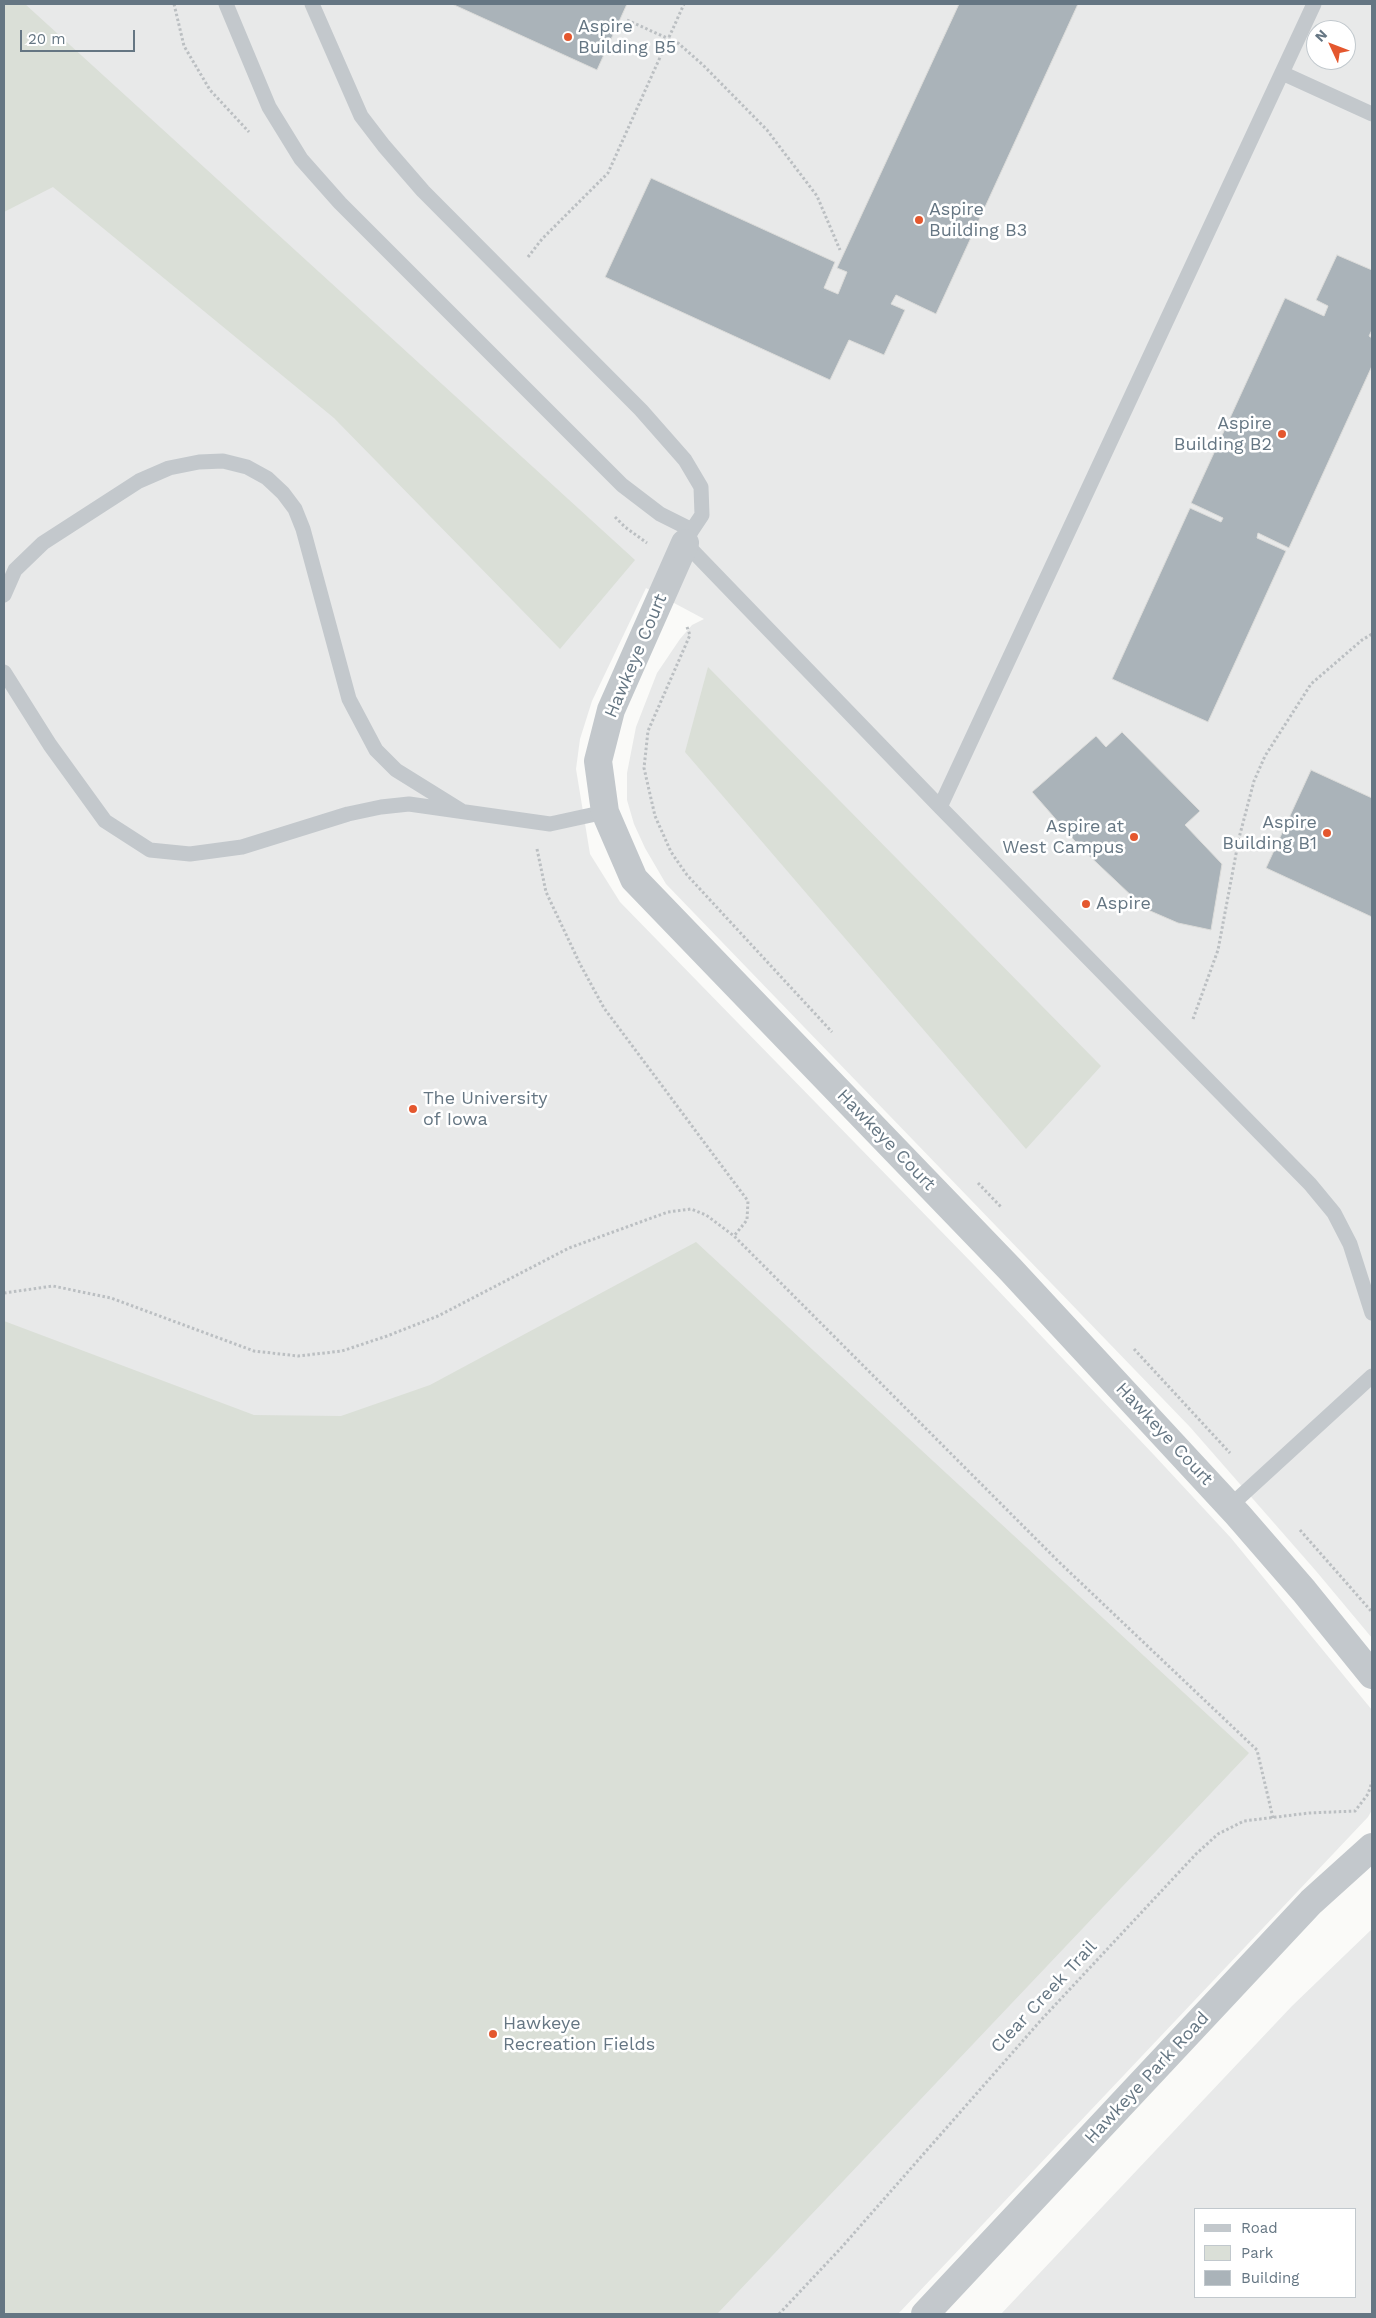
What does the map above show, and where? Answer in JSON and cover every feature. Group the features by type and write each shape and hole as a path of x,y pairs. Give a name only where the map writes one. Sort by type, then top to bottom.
{"street":[{"name":"Hawkeye Court","path":"688,536 611,710 598,761 604,812 634,879 1010,1269 1230,1506 1304,1590 1372,1675"},
{"name":"Hawkeye Park Road","path":"925,2314 1305,1910 1372,1847"}],"lane":[{"path":"226,4 269,107 307,167 340,203 622,486 688,536 940,807 1310,1184 1334,1213 1350,1244 1372,1313"},
{"path":"312,4 361,116 423,191 641,410 685,460 702,487 702,515 688,536"},
{"path":"940,807 1314,4"},
{"path":"1282,73 1372,114"},
{"path":"4,595 15,570 43,542 139,481 169,468 199,462 223,461 247,467 272,483 283,493 295,509 303,529 349,699 376,750 396,770 462,811"},
{"path":"4,672 36,725 105,821 150,850 190,854 242,847 348,814 381,807 409,804 532,823 550,824 604,812"},
{"path":"1230,1506 1372,1376"}],"path":[{"path":"174,4 184,46 210,90 250,133"},
{"path":"510,278 542,239 608,173 684,4"},
{"path":"626,20 678,43 703,65 766,130 817,196 840,250"},
{"path":"611,513 624,528 653,547 690,635 648,731 644,768 655,816 671,852 687,874 836,1036"},
{"path":"1193,1019 1218,950 1239,838 1254,781 1265,756 1311,684 1362,640 1372,634"},
{"path":"532,823 546,892 580,964 604,1008 748,1201 747,1220 734,1236"},
{"path":"977,1182 1004,1210"},
{"path":"4,1293 53,1286 111,1298 254,1351 298,1356 342,1351 387,1336 438,1316 570,1248 668,1212 692,1210 706,1215 734,1236 1059,1562 1257,1750 1272,1818"},
{"path":"1133,1347 1257,1482"},
{"path":"1299,1529 1372,1612"},
{"name":"Clear Creek Trail","path":"779,2314 840,2248 1029,2033 1196,1854 1218,1834 1244,1821 1309,1812 1355,1811 1368,1794 1372,1782"}],"shaded area":[{"name":"The University of Iowa","path":"4,4 1372,4 1372,1638 1190,1427 666,884 645,848 634,824 627,800 627,773 636,727 657,673 692,625 704,619 646,588 592,701 580,739 576,769 590,854 620,902 975,1266 1154,1455 1231,1538 1372,1710 1372,1810 1368,1817 898,2314 4,2314"},
{"path":"1372,1929 1372,2314 1001,2314 1292,2006"}],"green space":[{"path":"4,4 25,4 635,560 560,649 334,418 53,187 4,212"},
{"path":"708,667 1101,1066 1026,1149 685,752"},
{"name":"Hawkeye Recreation Fields","path":"696,1242 1249,1753 717,2314 4,2314 4,1321 254,1415 341,1416 430,1385"}],"building":[{"name":"Aspire Building B5","path":"452,4 627,4 597,70"},
{"name":"Aspire Building B3","path":"959,4 1078,4 936,314 896,295 891,304 905,310 884,355 849,340 830,380 605,277 651,178 835,262 824,288 838,294 847,272 837,268"},
{"name":"Aspire Building B2","path":"1337,255 1372,270 1372,330 1369,336 1372,338 1372,366 1289,548 1258,533 1257,538 1286,551 1208,722 1112,679 1190,508 1221,522 1223,518 1191,503 1285,298 1324,316 1328,306 1316,300"},
{"name":"Aspire at West Campus","path":"1122,732 1200,811 1185,825 1222,864 1211,930 1178,923 1148,910 1081,848 1032,792 1096,736 1106,747"},
{"name":"Aspire Building B1","path":"1311,770 1372,798 1372,917 1266,868"}],"place":[{"name":"Aspire Building B5","path":"568,37"},
{"name":"Aspire Building B3","path":"919,220"},
{"name":"Aspire Building B2","path":"1282,434"},
{"name":"Aspire Building B1","path":"1327,833"},
{"name":"Aspire at West Campus","path":"1134,837"},
{"name":"Aspire","path":"1086,904"},
{"name":"The University of Iowa","path":"413,1109"},
{"name":"Hawkeye Recreation Fields","path":"493,2034"}]}
